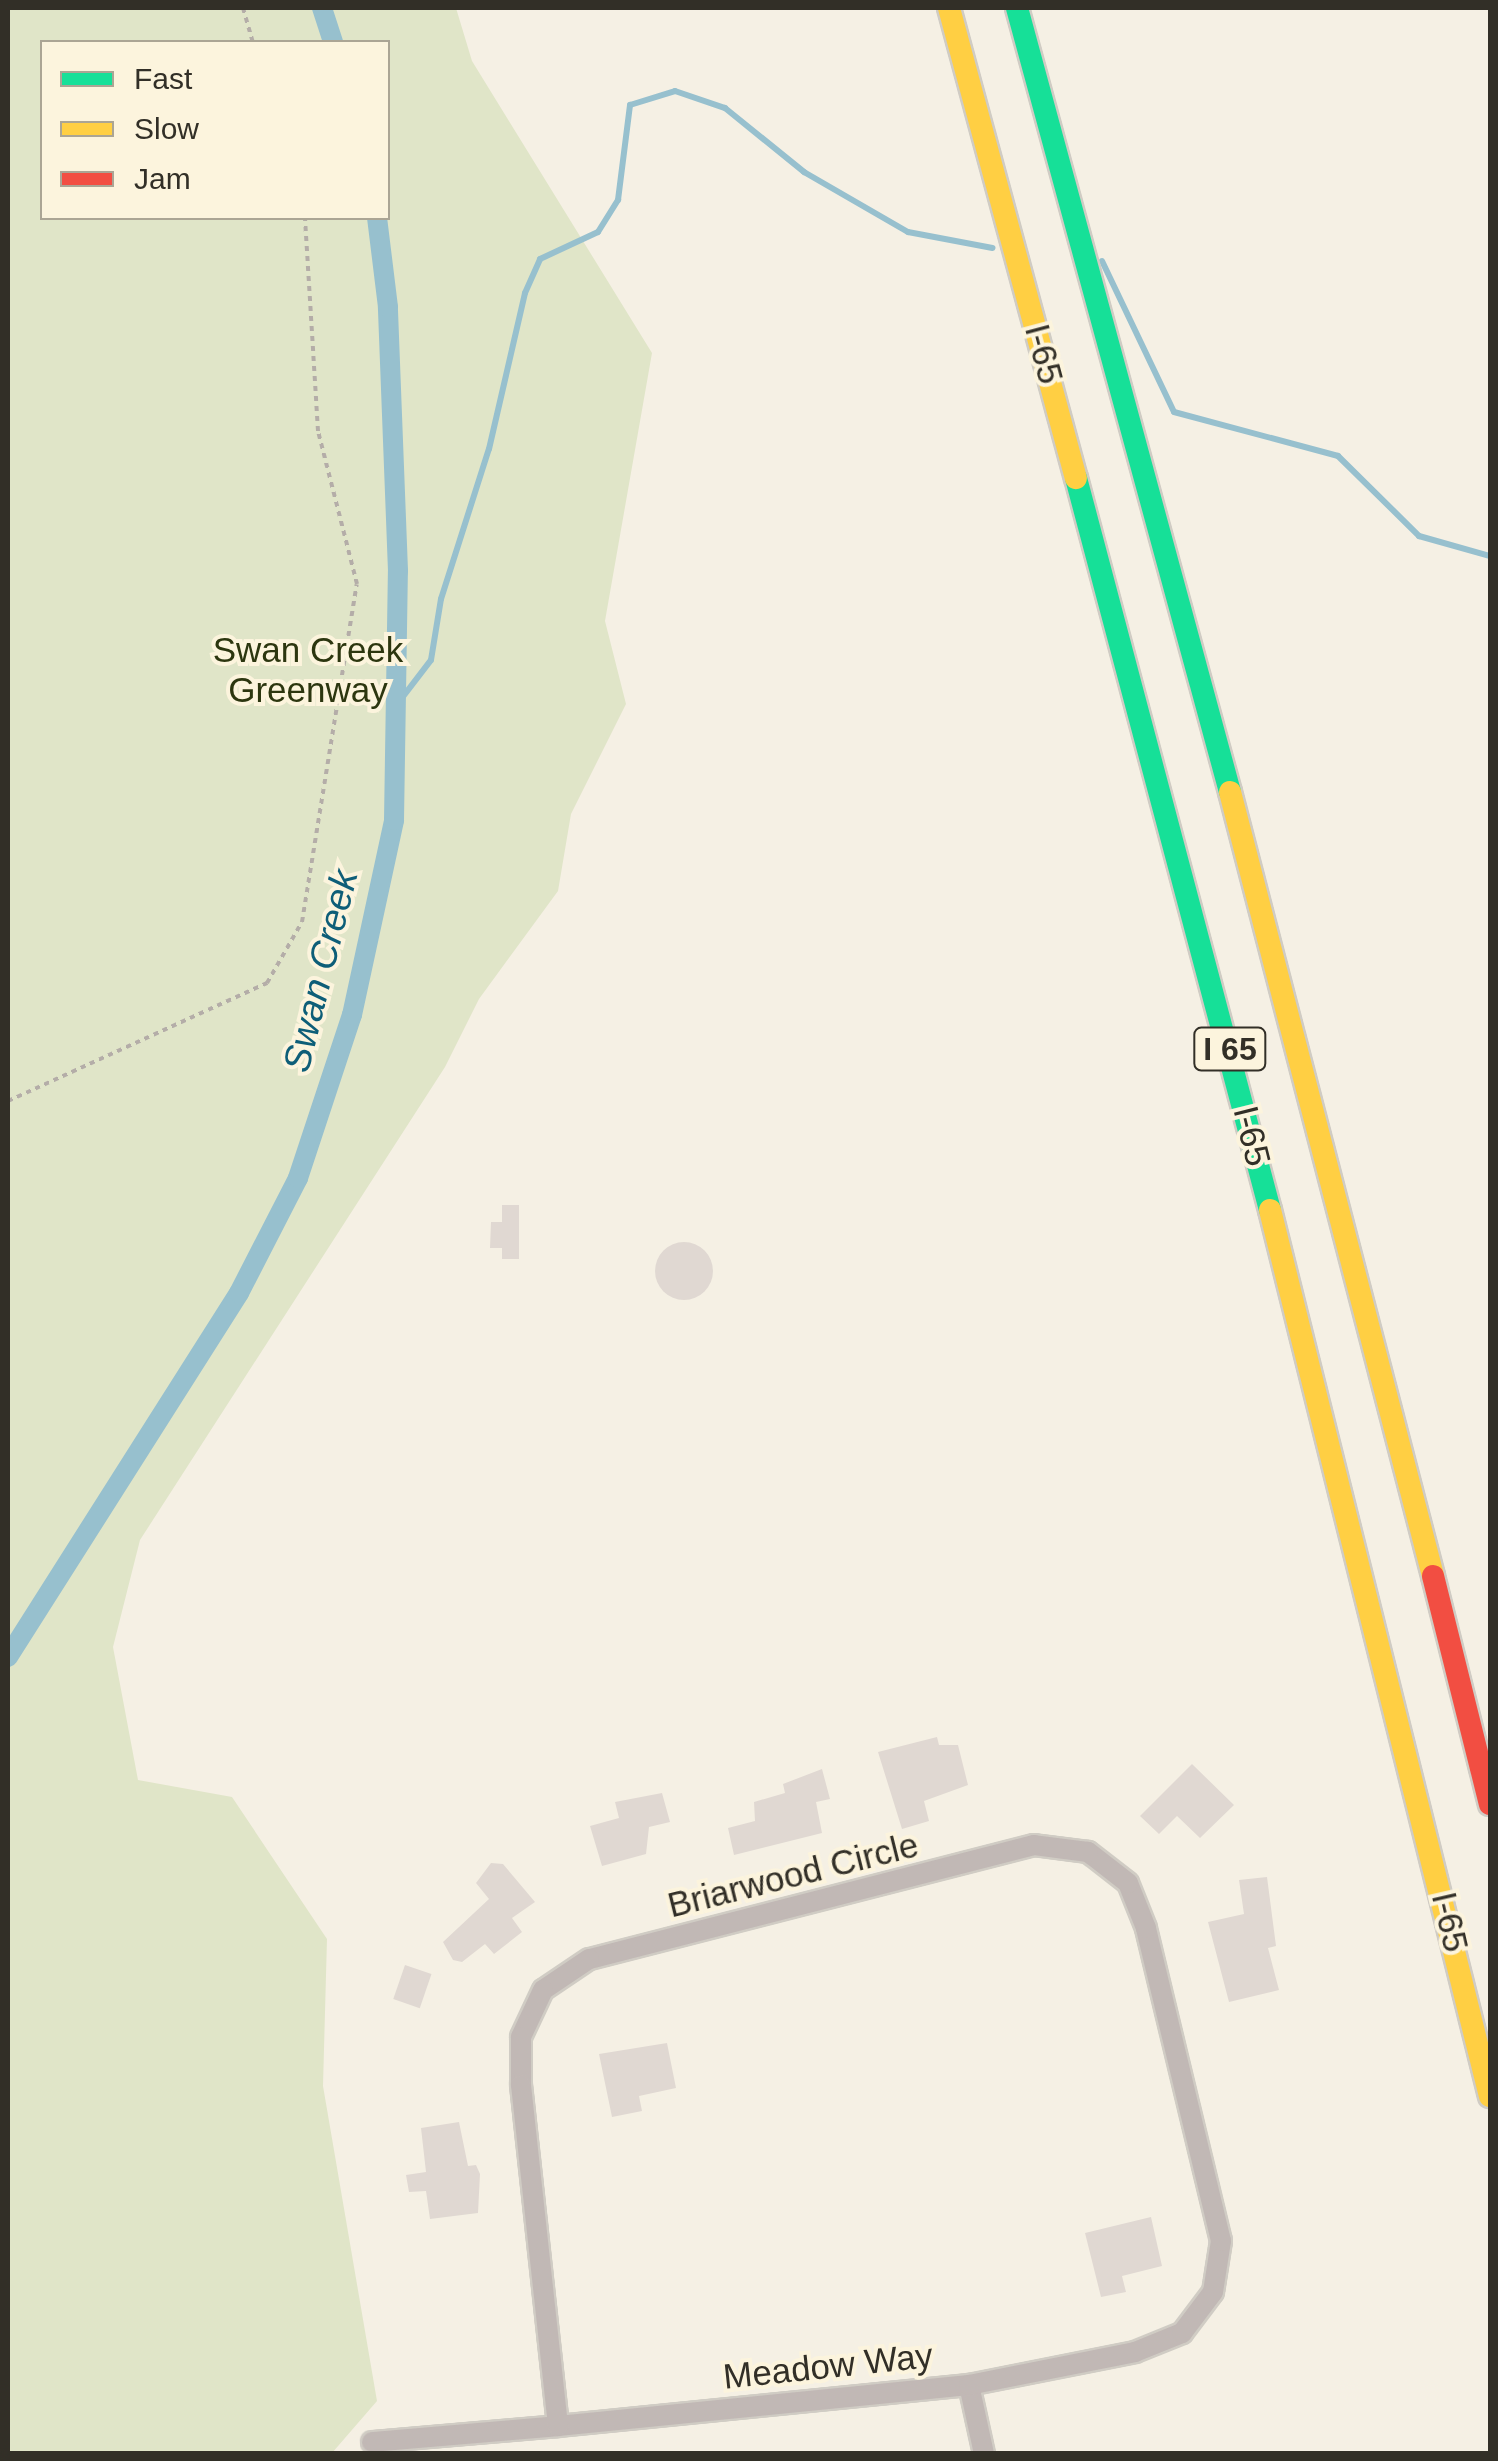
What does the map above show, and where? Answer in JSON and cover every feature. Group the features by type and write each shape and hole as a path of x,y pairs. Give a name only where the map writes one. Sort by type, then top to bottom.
{"highway":[{"name":"I-65","path":"948,8 1233,1061 1490,2096"},
{"name":"I 65","path":"1017,8 1320,1121 1490,1804"}],"street":[{"name":"Briarwood Circle","path":"558,2426 521,2036 543,1990 588,1960 1034,1846 1088,1852 1128,1882 1146,1928 1221,2242"},
{"name":"Meadow Way","path":"372,2442 970,2384 1136,2352 1182,2333 1213,2292 1221,2242"},
{"path":"970,2384 984,2454"}],"path":[{"path":"243,8 253,40"},
{"path":"8,1101 203,1016 266,983 302,922 357,584 318,431 305,220"}],"green space":[{"name":"Swan Creek Greenway","path":"8,8 456,8 472,61 652,353 605,621 626,704 571,814 558,891 479,999 445,1067 140,1540 113,1647 138,1780 232,1797 327,1939 323,2086 377,2401 332,2453 8,2453"}],"building":[{"path":"502,1205 519,1205 519,1259 502,1259 502,1248 490,1248 491,1222 502,1222"},
{"path":"684,1242 704,1251 713,1271 704,1291 684,1300 664,1291 655,1271 664,1251"},
{"path":"937,1737 939,1745 958,1745 968,1785 924,1801 929,1821 902,1829 878,1752"},
{"path":"1192,1764 1234,1805 1200,1838 1177,1816 1159,1834 1140,1816"},
{"path":"822,1769 830,1799 816,1802 822,1833 734,1855 728,1828 755,1821 754,1802 785,1793 783,1784"},
{"path":"662,1793 670,1822 649,1827 646,1854 602,1866 590,1826 619,1818 615,1802"},
{"path":"491,1863 503,1864 535,1902 512,1918 522,1932 494,1954 485,1944 462,1962 453,1960 443,1942 489,1899 476,1883"},
{"path":"1267,1877 1276,1946 1268,1948 1279,1990 1229,2002 1208,1922 1244,1914 1239,1880"},
{"path":"405,1965 431,1974 420,2008 393,1999"},
{"path":"667,2043 676,2088 639,2096 642,2111 612,2117 599,2054"},
{"path":"459,2122 468,2166 476,2165 480,2174 478,2213 430,2219 426,2191 409,2192 406,2175 426,2172 421,2128"},
{"path":"1151,2217 1162,2266 1122,2276 1126,2292 1101,2297 1085,2233"}],"waterway":[{"name":"Swan Creek","path":"322,8 332,40"},
{"path":"395,707 431,660 441,599 489,449 525,293 540,259 598,232 618,200 630,105 675,91 725,108 804,172 908,232 993,248"},
{"name":"Swan Creek","path":"8,1657 239,1293 298,1178 352,1015 394,820 398,571 388,307 377,220"},
{"path":"1102,261 1174,412 1338,456 1419,536 1490,556"}],"traffic: fast":[{"path":"1017,8 1230,792"},
{"path":"1076,478 1270,1210"}],"traffic: slow":[{"path":"949,8 1076,478"},
{"path":"1230,792 1433,1576"},
{"path":"1270,1210 1490,2096"}],"traffic: jam":[{"path":"1433,1576 1490,1804"}]}
